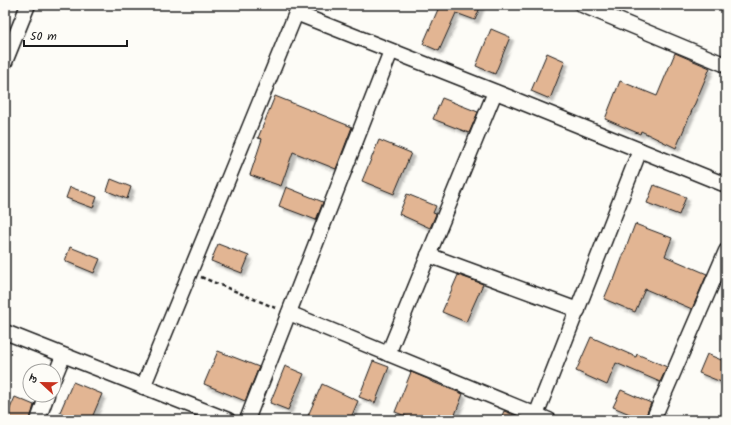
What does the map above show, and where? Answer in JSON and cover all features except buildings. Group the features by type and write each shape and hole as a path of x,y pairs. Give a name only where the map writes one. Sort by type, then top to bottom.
{"street":[{"path":"5,62 28,5"},
{"path":"582,5 726,65"},
{"path":"143,387 298,9 391,51 640,150 726,186"},
{"path":"247,420 391,51"},
{"path":"388,354 495,92"},
{"path":"536,415 640,150"},
{"path":"653,420 726,251"},
{"path":"428,255 578,310"},
{"path":"289,313 550,420"},
{"path":"5,332 62,356 228,420"},
{"path":"59,363 62,356"},
{"path":"38,420 44,403"}],"path":[{"path":"190,272 289,313"}]}
